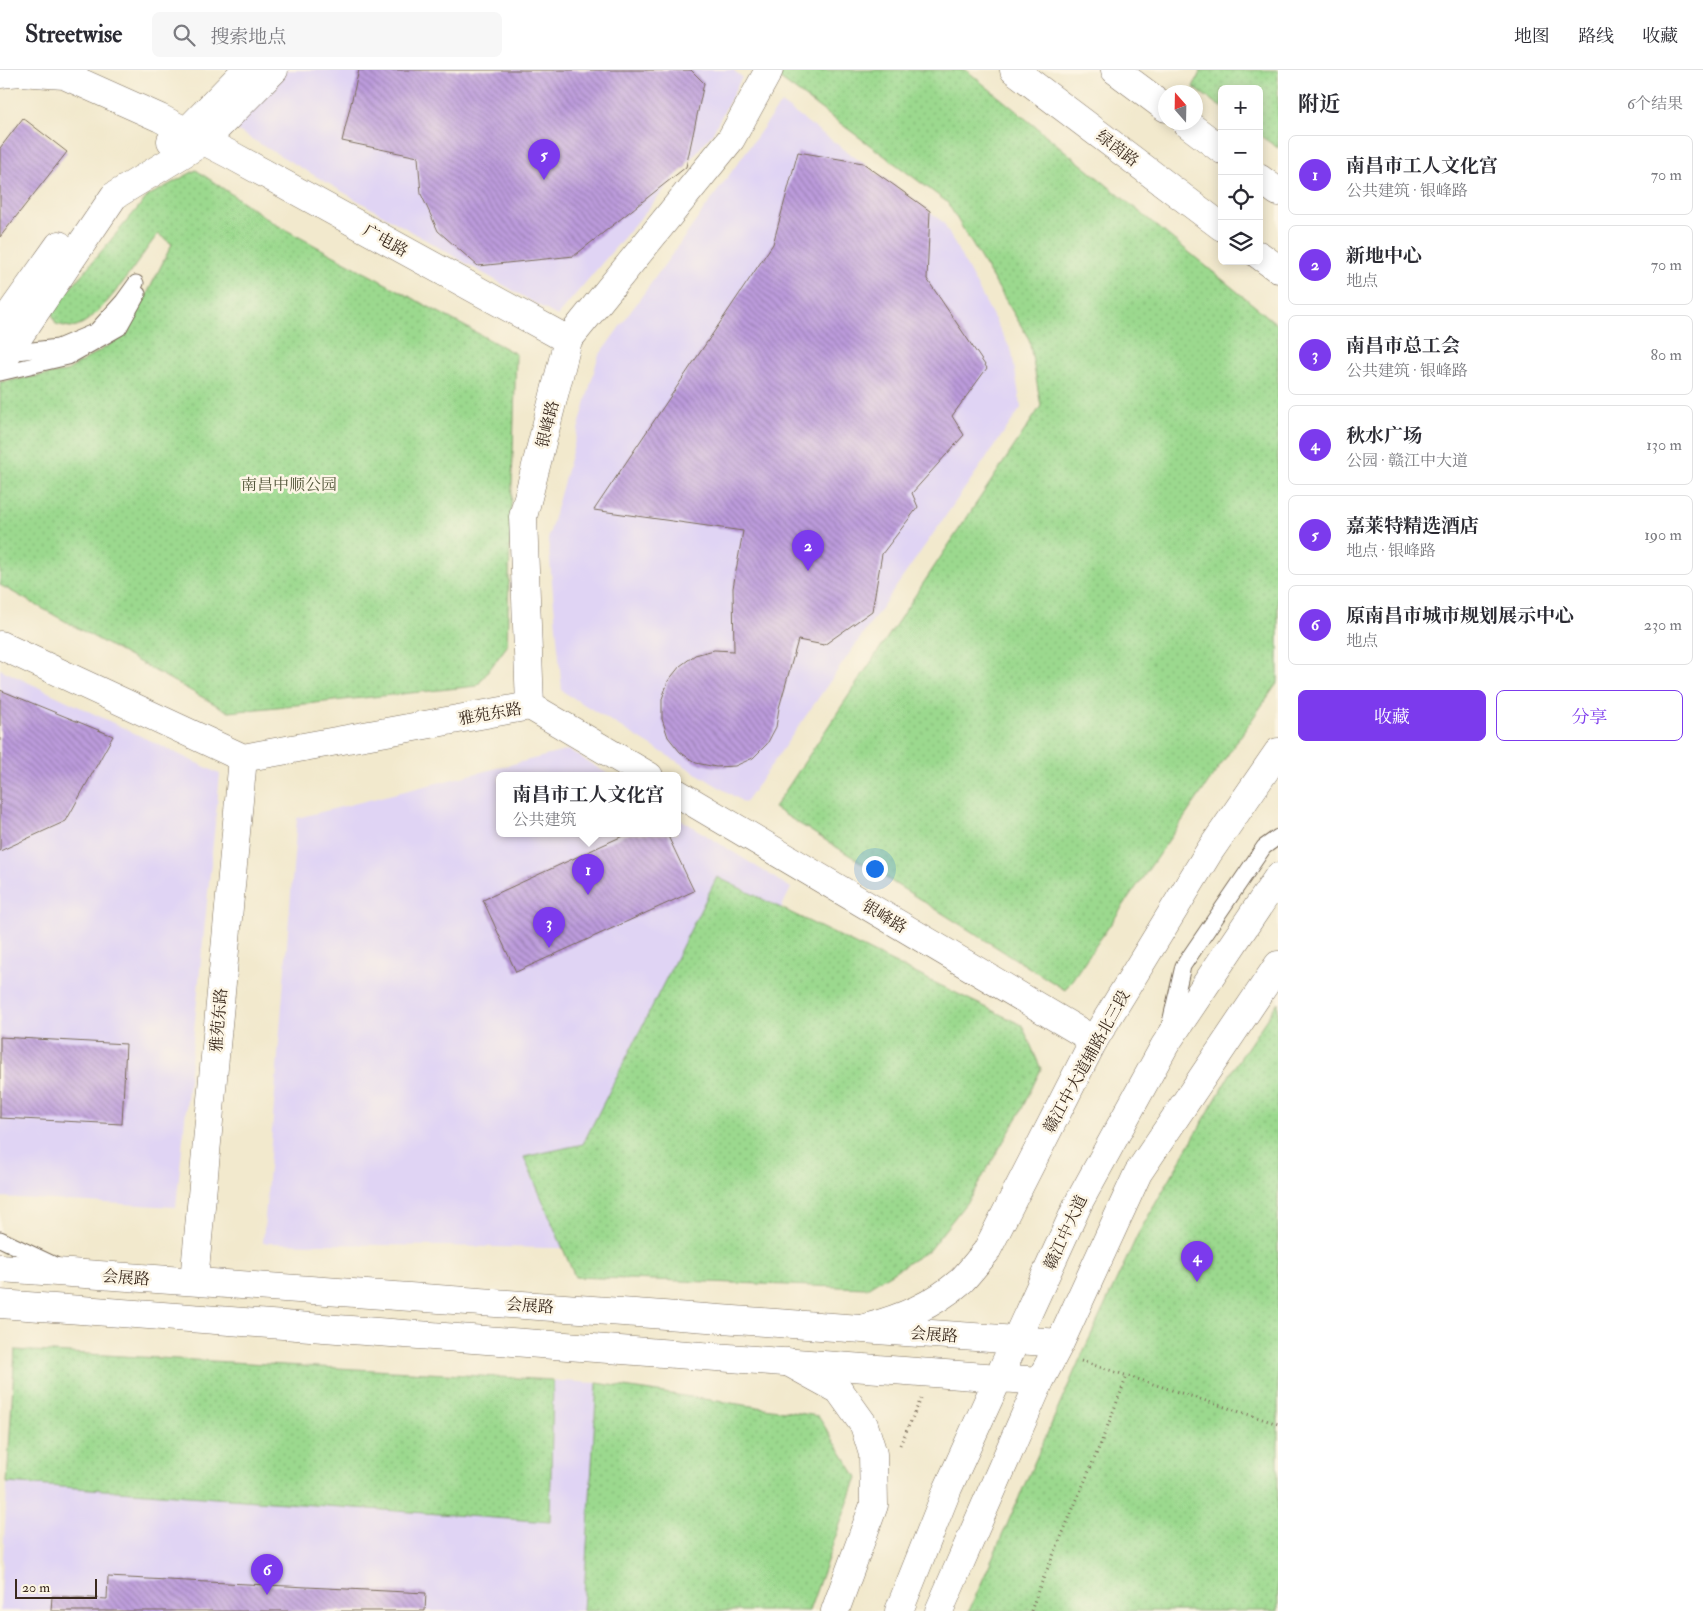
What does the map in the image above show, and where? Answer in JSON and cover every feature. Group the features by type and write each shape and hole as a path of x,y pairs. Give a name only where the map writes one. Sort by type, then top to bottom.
{"street":[{"path":"195,136 246,70"},
{"path":"2,354 114,196 195,136 274,70"},
{"name":"银峰路","path":"530,706 522,517 568,340 731,139 769,70"},
{"name":"绿茵路","path":"1014,70 1218,224"},
{"path":"1115,70 1158,102"},
{"name":"广电路","path":"0,74 20,72 64,75 195,136 568,340"},
{"path":"1196,130 1218,147"},
{"path":"1263,181 1278,192"},
{"path":"1263,258 1278,270"},
{"path":"0,645 243,758"},
{"path":"530,706 642,772"},
{"name":"雅苑东路","path":"194,1282 243,758 530,706"},
{"name":"赣江中大道辅路北三段","path":"864,1329 900,1318 935,1301 962,1280 986,1252 1094,1040 1209,852 1278,752"},
{"name":"银峰路","path":"681,795 1094,1040"},
{"name":"赣江中大道","path":"899,1611 948,1488 1080,1200 1165,1045 1278,877"},
{"path":"939,1611 1040,1381 1071,1348 1138,1173 1278,965"},
{"name":"会展路","path":"0,1268 1016,1340 1071,1348"},
{"path":"0,1304 1040,1381"},
{"path":"788,1362 839,1390 864,1425 873,1454 874,1505 835,1611"}],"lane":[{"path":"137,288 119,328 68,357 2,354 58,347 96,330 137,288"},
{"path":"1165,1045 1183,966 1264,847 1278,837"},
{"path":"0,1239 70,1272"}],"path":[{"path":"1071,1348 1079,1361 1278,1424"},
{"path":"1031,1611 1127,1376"}],"shaded area":[{"path":"286,70 733,70 742,77 712,134 557,316 231,127"},
{"path":"781,103 943,222 1012,352 1021,408 745,803 562,691 548,539 598,357"},
{"path":"0,669 220,774 176,1207 0,1197"},
{"path":"569,750 605,772 496,772 496,837 681,837 681,819 791,888 615,1249 263,1243 297,818"},
{"path":"15,1350 597,1383 583,1611 0,1611"}],"green space":[{"path":"768,70 966,70 1278,325 1278,682 1065,990 774,808 1041,406 1029,339 947,202"},
{"path":"1201,70 1278,70 1278,148 1263,138 1263,85 1218,85 1218,105 1203,94 1203,85 1194,85"},
{"name":"南昌中顺公园","path":"196,170 275,224 516,354 507,646 477,686 229,712 0,585 0,382 65,372 127,334 172,244 158,234 119,288 95,314 83,323 72,327 56,324 51,311 148,196"},
{"path":"717,877 1022,1025 1041,1069 1018,1117 970,1198 929,1250 867,1288 575,1277 524,1157 583,1144"},
{"path":"1278,1002 1278,1611 969,1611 1079,1361 1138,1234 1233,1069"},
{"path":"15,1350 553,1380 550,1522 7,1483"},
{"path":"597,1383 818,1416 857,1477 809,1611 583,1611"}],"building":[{"path":"359,70 691,70 704,83 686,167 574,256 478,266 438,231 421,194 418,157 342,141"},
{"path":"23,118 67,152 0,237 0,148"},
{"path":"798,152 863,163 930,211 927,279 987,368 952,416 964,435 912,493 918,507 882,554 872,611 824,645 798,640 779,708 776,727 767,744 753,758 735,766 716,767 696,763 680,752 668,737 662,719 662,699 668,681 680,666 695,655 714,650 734,651 733,588 743,531 594,510 773,244"},
{"path":"0,690 113,736 66,821 0,851"},
{"path":"620,837 668,837 694,891 516,972 483,900"},
{"path":"0,1037 126,1044 122,1124 0,1118"},
{"path":"108,1577 426,1593 425,1611 51,1611 52,1596 107,1599"}],"place":[{"name":"嘉莱特精选酒店","path":"544,180"},
{"name":"新地中心","path":"808,571"},
{"name":"南昌市工人文化宫","path":"588,895"},
{"name":"南昌市总工会","path":"549,948"},
{"name":"秋水广场","path":"1197,1282"},
{"name":"原南昌市城市规划展示中心","path":"267,1595"}]}
